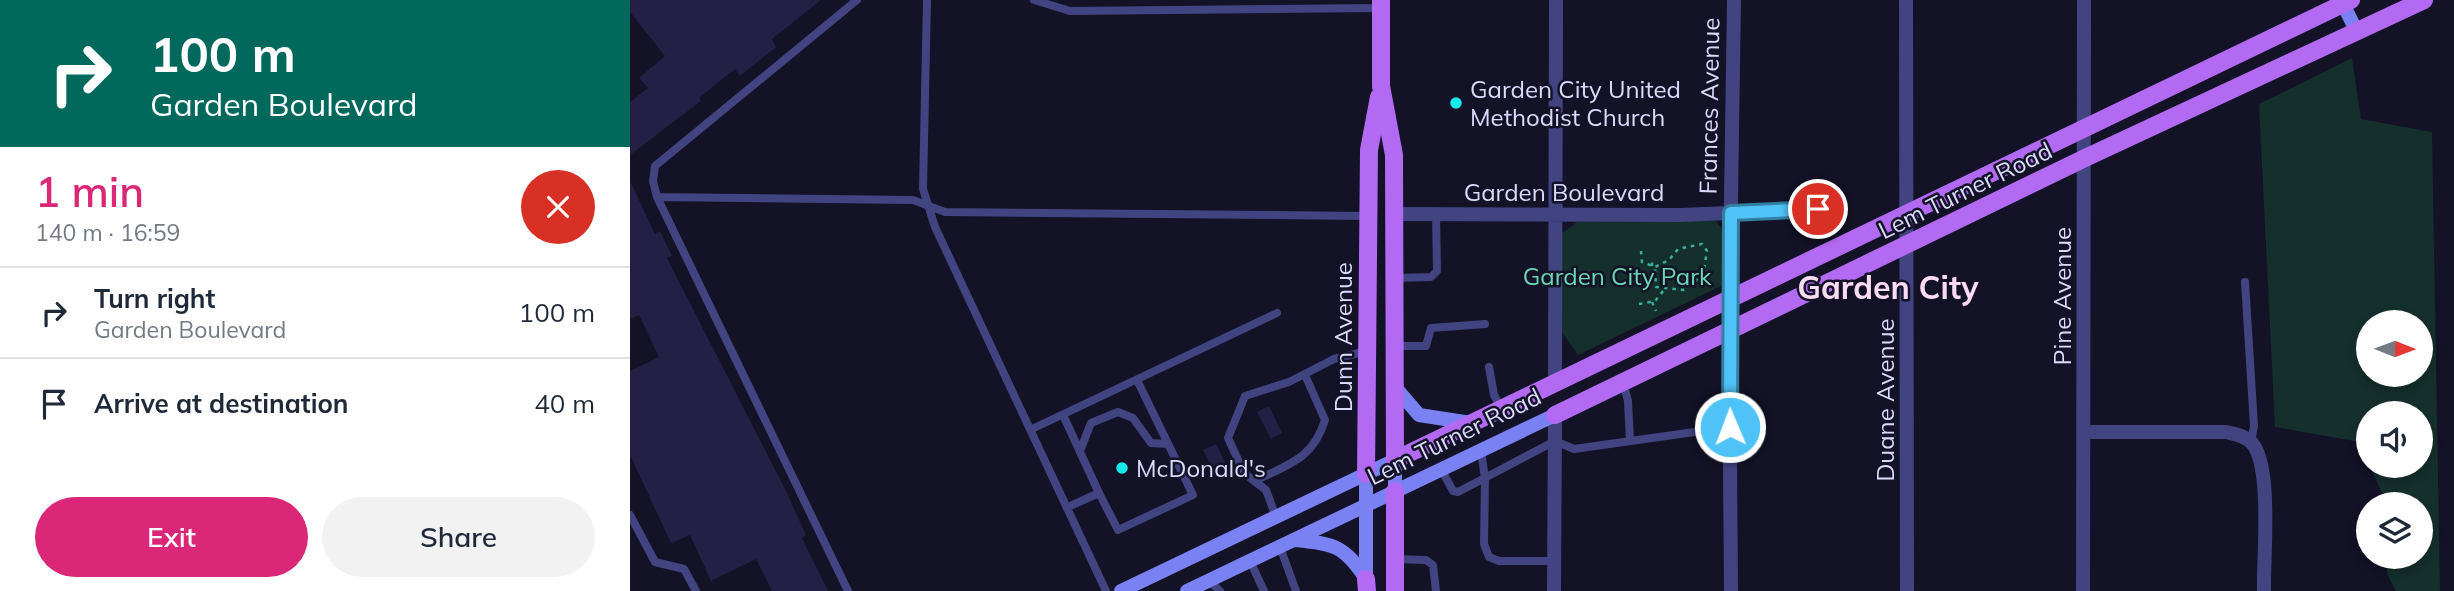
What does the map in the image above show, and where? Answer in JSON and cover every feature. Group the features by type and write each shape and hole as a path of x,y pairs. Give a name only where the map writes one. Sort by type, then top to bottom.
{"main road":[{"name":"Lem Turner Road","path":"1188,591 1214,586 1250,561 2084,159 2424,0"},
{"name":"Lem Turner Road","path":"1121,591 2347,2"},
{"path":"2347,2 2356,30"},
{"name":"Dunn Avenue","path":"1381,4 1381,86 1394,155 1395,591"},
{"name":"Dunn Avenue","path":"1366,585 1369,149 1381,86"},
{"path":"1395,387 1404,401 1419,415 1471,423"},
{"path":"1294,540 1338,547 1354,559 1366,585"}],"street":[{"path":"1556,0 1556,383"},
{"name":"Frances Avenue","path":"1731,591 1729,299 1734,0"},
{"name":"Duane Avenue","path":"1906,0 1907,591"},
{"name":"Pine Avenue","path":"2083,591 2084,0"},
{"name":"Garden Boulevard","path":"1394,214 1731,213 1818,209"},
{"path":"1554,591 1555,415"},
{"path":"2085,432 2226,432 2240,435 2251,442 2263,469 2263,591"}],"lane":[{"path":"848,591 657,197 653,181 654,166 856,0"},
{"path":"927,0 923,189 935,227 1107,591"},
{"path":"1034,0 1070,11 1326,10 1381,4"},
{"path":"1326,10 1327,0"},
{"path":"657,197 913,200 946,212 1368,216"},
{"path":"1394,278 1431,277 1437,271 1436,214"},
{"path":"2245,282 2255,426 2251,442"},
{"path":"1032,429 1277,313"},
{"path":"1395,346 1426,346 1431,328 1485,324"},
{"path":"1276,517 1266,490 1244,473 1228,438 1245,396 1305,374 1334,359 1367,351"},
{"path":"1489,368 1494,395 1501,409"},
{"path":"1255,481 1310,453 1320,436 1325,420 1305,374"},
{"path":"1063,415 1118,530 1192,495 1137,380"},
{"path":"1623,382 1628,401 1630,441"},
{"path":"1080,452 1091,424 1118,412 1133,418 1151,443 1168,444"},
{"path":"1441,469 1453,491 1458,492 1555,442 1574,449 1730,427"},
{"path":"1481,450 1485,479 1484,544 1489,557 1499,561 1554,561"},
{"path":"1068,507 1099,493"},
{"path":"630,516 655,562 684,569 696,591"},
{"path":"1280,547 1296,591"},
{"path":"1395,559 1426,559 1433,565 1436,591"},
{"path":"1250,561 1264,591"}],"path":[{"path":"1652,258 1653,266 1657,287 1664,290 1683,290 1703,275 1707,251 1702,244 1690,244 1653,266"},
{"path":"1641,251 1642,262 1653,266"},
{"path":"1639,304 1652,303 1664,290"},
{"path":"1652,303 1656,311"}],"green space":[{"path":"2352,58 2361,119 2432,132 2440,591 2396,591 2387,574 2387,569 2433,569 2433,492 2382,492 2375,478 2433,478 2433,401 2356,401 2356,441 2275,427 2259,104"},
{"name":"Garden City Park","path":"1714,219 1724,231 1721,286 1578,355 1562,332 1561,234 1577,222"}],"building":[{"path":"630,0 821,0 772,39 776,47 740,76 735,69 699,98 701,101 630,155 630,102 648,88 639,78 665,56 630,12"},
{"path":"630,181 655,234 660,231 672,256 667,258 785,489 806,535 802,538 828,591 772,591 756,559 711,581 690,535 671,543 630,455 630,371 659,357 639,315 630,319"},
{"path":"1269,406 1282,433 1271,439 1257,412"},
{"path":"1216,444 1227,466 1214,472 1203,450"}],"place":[{"name":"Garden City United Methodist Church","path":"1456,103"},
{"name":"McDonald's","path":"1122,468"}],"district":[{"name":"Garden City","path":"1888,287"}],"route":[{"path":"1730,427 1731,213 1818,209"}]}
